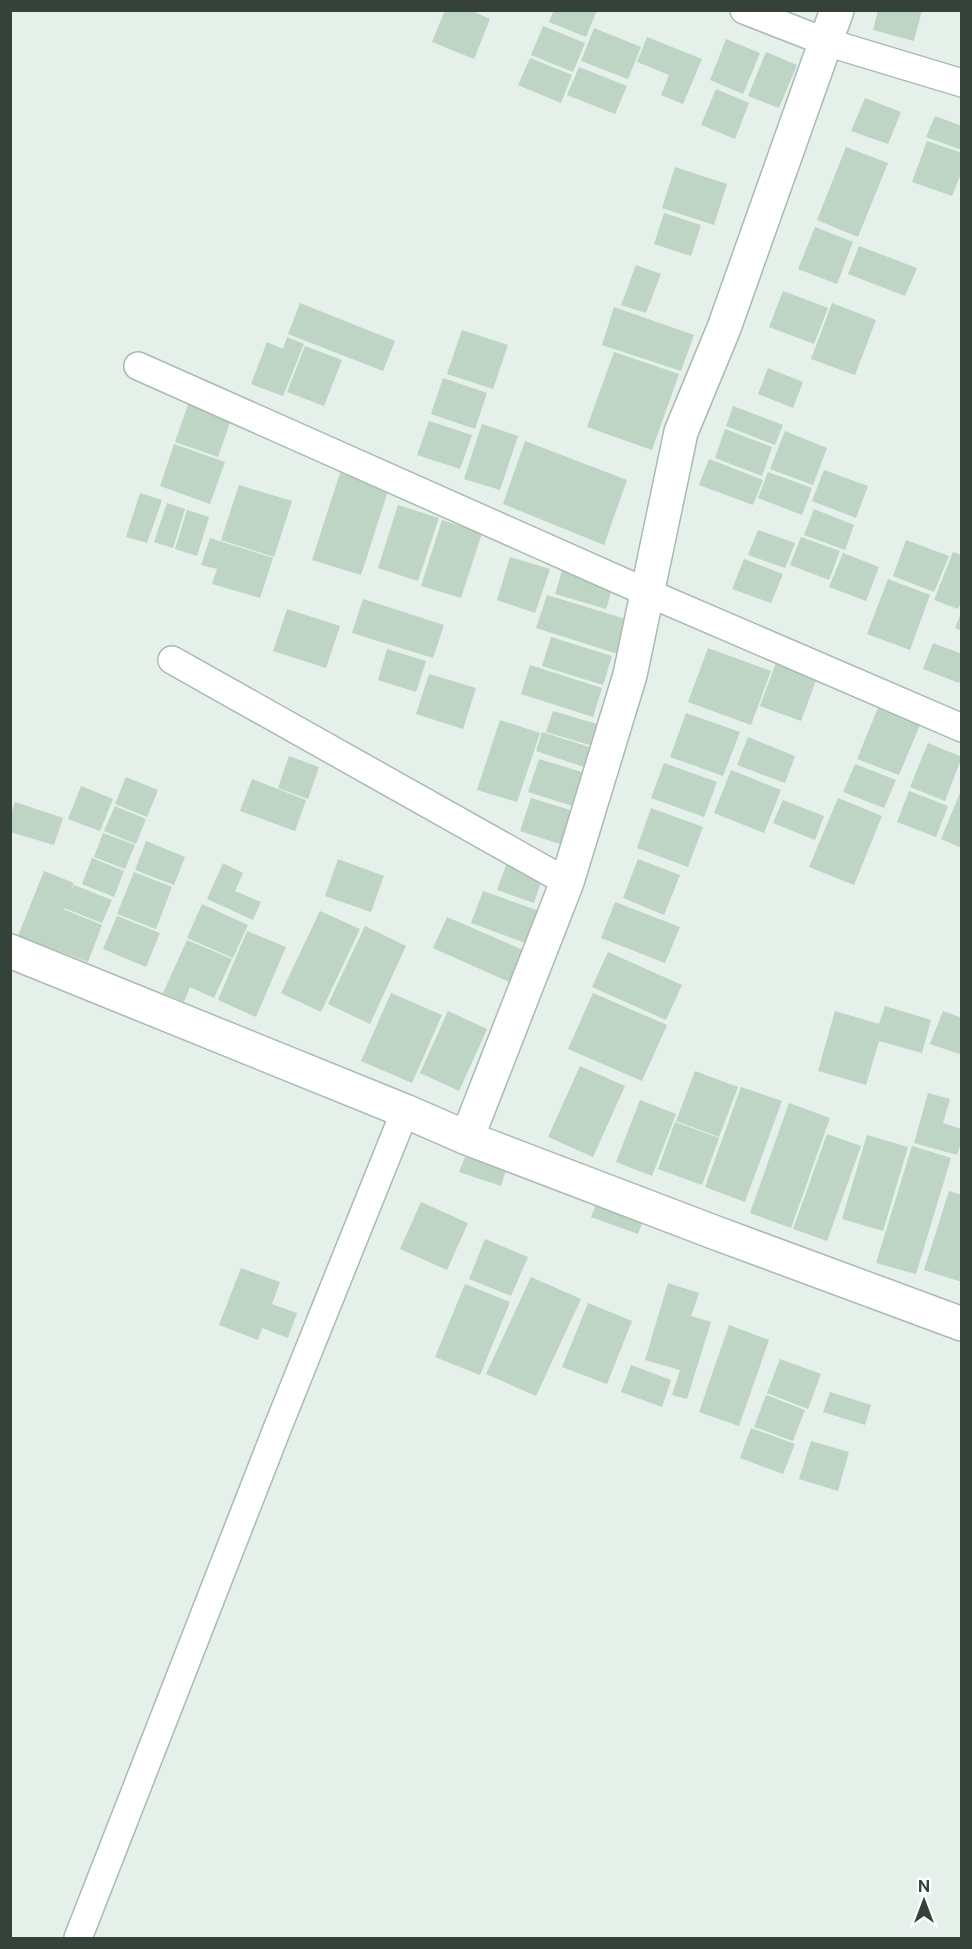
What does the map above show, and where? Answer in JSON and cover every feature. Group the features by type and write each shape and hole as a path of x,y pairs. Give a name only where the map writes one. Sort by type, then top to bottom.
{"street":[{"path":"744,10 826,42 962,83"},
{"path":"467,1138 567,882 630,675 681,432 724,328 837,10"},
{"path":"138,366 646,592 962,728"},
{"path":"172,660 567,882"},
{"path":"10,951 467,1138 962,1324"},
{"path":"78,1938 277,1429 405,1111"}],"building":[{"path":"445,10 470,10 490,19 474,59 432,42"},
{"path":"554,10 597,10 586,37 549,22"},
{"path":"878,10 922,10 914,41 873,30"},
{"path":"543,26 585,43 573,72 531,55"},
{"path":"594,28 641,47 628,79 581,61"},
{"path":"647,37 702,59 683,104 661,95 669,75 637,62"},
{"path":"726,39 760,53 743,94 710,80"},
{"path":"766,52 797,65 779,108 748,96"},
{"path":"530,58 572,75 561,103 518,85"},
{"path":"579,67 627,86 615,114 567,95"},
{"path":"716,89 749,103 735,139 701,125"},
{"path":"865,98 901,112 888,144 851,131"},
{"path":"935,116 962,126 962,150 926,137"},
{"path":"927,141 962,153 962,171 952,196 912,182"},
{"path":"846,147 888,163 858,237 817,220"},
{"path":"675,167 727,184 714,225 662,208"},
{"path":"664,213 701,225 691,256 654,244"},
{"path":"815,227 853,242 837,284 798,269"},
{"path":"859,246 917,268 905,296 848,274"},
{"path":"636,265 661,274 646,313 621,305"},
{"path":"783,291 828,308 814,344 769,327"},
{"path":"300,303 395,341 383,371 288,334"},
{"path":"832,303 876,320 855,375 811,359"},
{"path":"614,307 694,335 681,371 602,345"},
{"path":"462,330 508,345 493,389 447,374"},
{"path":"287,337 304,344 283,396 251,384 267,342 283,349"},
{"path":"305,346 342,360 324,406 287,392"},
{"path":"614,352 679,374 652,450 587,427"},
{"path":"768,368 803,382 793,408 758,394"},
{"path":"443,378 487,393 475,429 431,414"},
{"path":"191,396 234,411 218,457 175,442"},
{"path":"733,406 783,425 775,445 726,426"},
{"path":"429,421 472,435 460,469 417,455"},
{"path":"482,424 518,436 500,490 464,479"},
{"path":"725,429 772,447 762,476 715,458"},
{"path":"785,431 827,448 813,485 770,469"},
{"path":"525,441 627,480 604,545 503,504"},
{"path":"174,444 225,462 210,504 160,486"},
{"path":"709,459 763,480 753,505 699,485"},
{"path":"824,470 868,486 856,518 812,501"},
{"path":"768,472 812,488 802,515 758,498"},
{"path":"340,473 389,488 361,575 312,560"},
{"path":"239,485 292,501 274,557 221,540"},
{"path":"140,493 162,500 147,543 126,537"},
{"path":"167,503 185,509 173,548 154,542"},
{"path":"398,505 439,518 418,581 378,568"},
{"path":"814,509 854,525 845,550 804,535"},
{"path":"187,510 209,517 197,556 175,549"},
{"path":"442,520 482,533 461,598 421,586"},
{"path":"758,530 795,543 785,568 748,555"},
{"path":"801,537 840,551 829,580 790,565"},
{"path":"210,538 273,558 260,598 212,584 217,569 201,565"},
{"path":"906,540 949,556 934,592 893,576"},
{"path":"953,552 962,555 962,600 958,609 934,600"},
{"path":"843,553 879,567 866,601 829,587"},
{"path":"510,557 550,569 535,613 497,600"},
{"path":"744,559 783,574 771,603 732,589"},
{"path":"563,567 614,583 606,609 555,594"},
{"path":"888,579 930,595 910,650 867,634"},
{"path":"547,595 629,620 618,654 536,628"},
{"path":"363,599 444,625 433,658 352,633"},
{"path":"287,609 340,626 326,668 273,651"},
{"path":"962,613 962,631 955,628"},
{"path":"551,637 612,656 603,685 542,666"},
{"path":"933,643 962,654 962,675 959,683 923,669"},
{"path":"708,648 771,671 751,725 688,702"},
{"path":"387,649 426,661 416,692 378,680"},
{"path":"777,660 818,675 801,721 760,706"},
{"path":"530,665 602,688 593,717 521,694"},
{"path":"429,674 476,688 463,729 416,714"},
{"path":"878,708 920,725 899,775 857,759"},
{"path":"553,711 607,727 600,748 546,732"},
{"path":"686,713 740,732 723,776 670,757"},
{"path":"500,720 540,733 517,802 477,790"},
{"path":"542,732 599,750 593,770 536,751"},
{"path":"748,737 795,756 785,783 737,765"},
{"path":"928,743 962,757 945,801 910,787"},
{"path":"289,756 319,767 308,799 278,788"},
{"path":"539,759 595,776 585,810 528,792"},
{"path":"664,763 717,782 704,817 651,798"},
{"path":"855,764 896,780 884,808 843,792"},
{"path":"731,770 781,790 764,833 714,813"},
{"path":"126,777 158,790 147,817 115,804"},
{"path":"252,779 306,800 295,831 240,811"},
{"path":"81,786 113,799 100,831 68,819"},
{"path":"962,788 962,848 941,839"},
{"path":"909,791 948,806 936,837 897,822"},
{"path":"531,798 583,814 572,848 520,831"},
{"path":"838,798 882,816 854,885 809,867"},
{"path":"783,800 824,816 815,840 773,823"},
{"path":"15,802 63,818 54,845 10,832 10,818"},
{"path":"115,806 146,819 136,844 104,831"},
{"path":"651,808 703,827 688,867 637,848"},
{"path":"103,833 135,845 125,869 94,857"},
{"path":"146,841 185,857 174,885 135,870"},
{"path":"92,858 124,871 114,897 82,884"},
{"path":"338,859 384,876 371,912 325,896"},
{"path":"638,859 680,875 664,915 623,898"},
{"path":"508,860 544,873 534,903 497,890"},
{"path":"223,863 243,873 235,891 261,902 253,920 207,899"},
{"path":"44,871 74,883 70,892 74,885 112,900 102,923 63,909 102,925 88,962 18,936"},
{"path":"134,872 172,887 156,929 117,914"},
{"path":"483,891 542,912 531,945 471,923"},
{"path":"615,902 680,927 665,963 601,938"},
{"path":"202,904 248,925 233,958 187,938"},
{"path":"320,911 360,929 321,1012 281,993"},
{"path":"117,916 160,933 146,967 103,949"},
{"path":"447,917 523,950 509,982 433,948"},
{"path":"365,926 406,946 370,1024 328,1004"},
{"path":"247,931 286,947 256,1017 218,1000"},
{"path":"187,940 232,959 214,998 190,987 184,1002 163,993"},
{"path":"608,952 682,985 666,1020 592,987"},
{"path":"391,993 442,1015 412,1083 361,1061"},
{"path":"593,993 667,1025 642,1081 568,1049"},
{"path":"885,1006 931,1020 922,1053 879,1041 866,1085 818,1071 835,1011 879,1024"},
{"path":"448,1011 487,1029 459,1091 420,1073"},
{"path":"943,1011 962,1018 962,1055 930,1044"},
{"path":"580,1066 625,1086 593,1157 548,1137"},
{"path":"695,1071 738,1087 719,1137 676,1121"},
{"path":"741,1087 782,1101 745,1202 705,1187"},
{"path":"928,1093 950,1099 943,1123 962,1129 962,1140 957,1155 914,1143"},
{"path":"640,1100 676,1114 652,1176 616,1162"},
{"path":"789,1103 830,1118 791,1228 750,1213"},
{"path":"675,1122 719,1138 702,1185 658,1169"},
{"path":"827,1134 861,1146 827,1241 793,1229"},
{"path":"867,1135 908,1147 883,1231 842,1219"},
{"path":"912,1146 951,1158 916,1274 876,1263"},
{"path":"469,1147 509,1161 501,1186 459,1172"},
{"path":"949,1191 962,1195 962,1282 924,1270"},
{"path":"600,1194 647,1211 638,1234 591,1217"},
{"path":"421,1202 468,1223 447,1270 400,1249"},
{"path":"485,1239 528,1257 511,1296 469,1279"},
{"path":"241,1268 280,1282 272,1304 297,1313 288,1338 262,1328 258,1340 219,1325"},
{"path":"531,1277 581,1299 536,1396 486,1374"},
{"path":"668,1283 699,1293 691,1316 711,1322 687,1399 672,1395 680,1370 645,1360"},
{"path":"465,1284 510,1302 480,1375 435,1357"},
{"path":"588,1303 632,1321 607,1384 562,1367"},
{"path":"729,1325 769,1340 739,1426 699,1412"},
{"path":"780,1359 821,1374 808,1409 767,1393"},
{"path":"631,1365 671,1380 662,1407 621,1392"},
{"path":"830,1392 871,1405 865,1425 823,1412"},
{"path":"766,1395 805,1410 793,1441 754,1427"},
{"path":"751,1428 795,1444 783,1474 740,1458"},
{"path":"811,1441 849,1452 838,1491 799,1479"}]}
